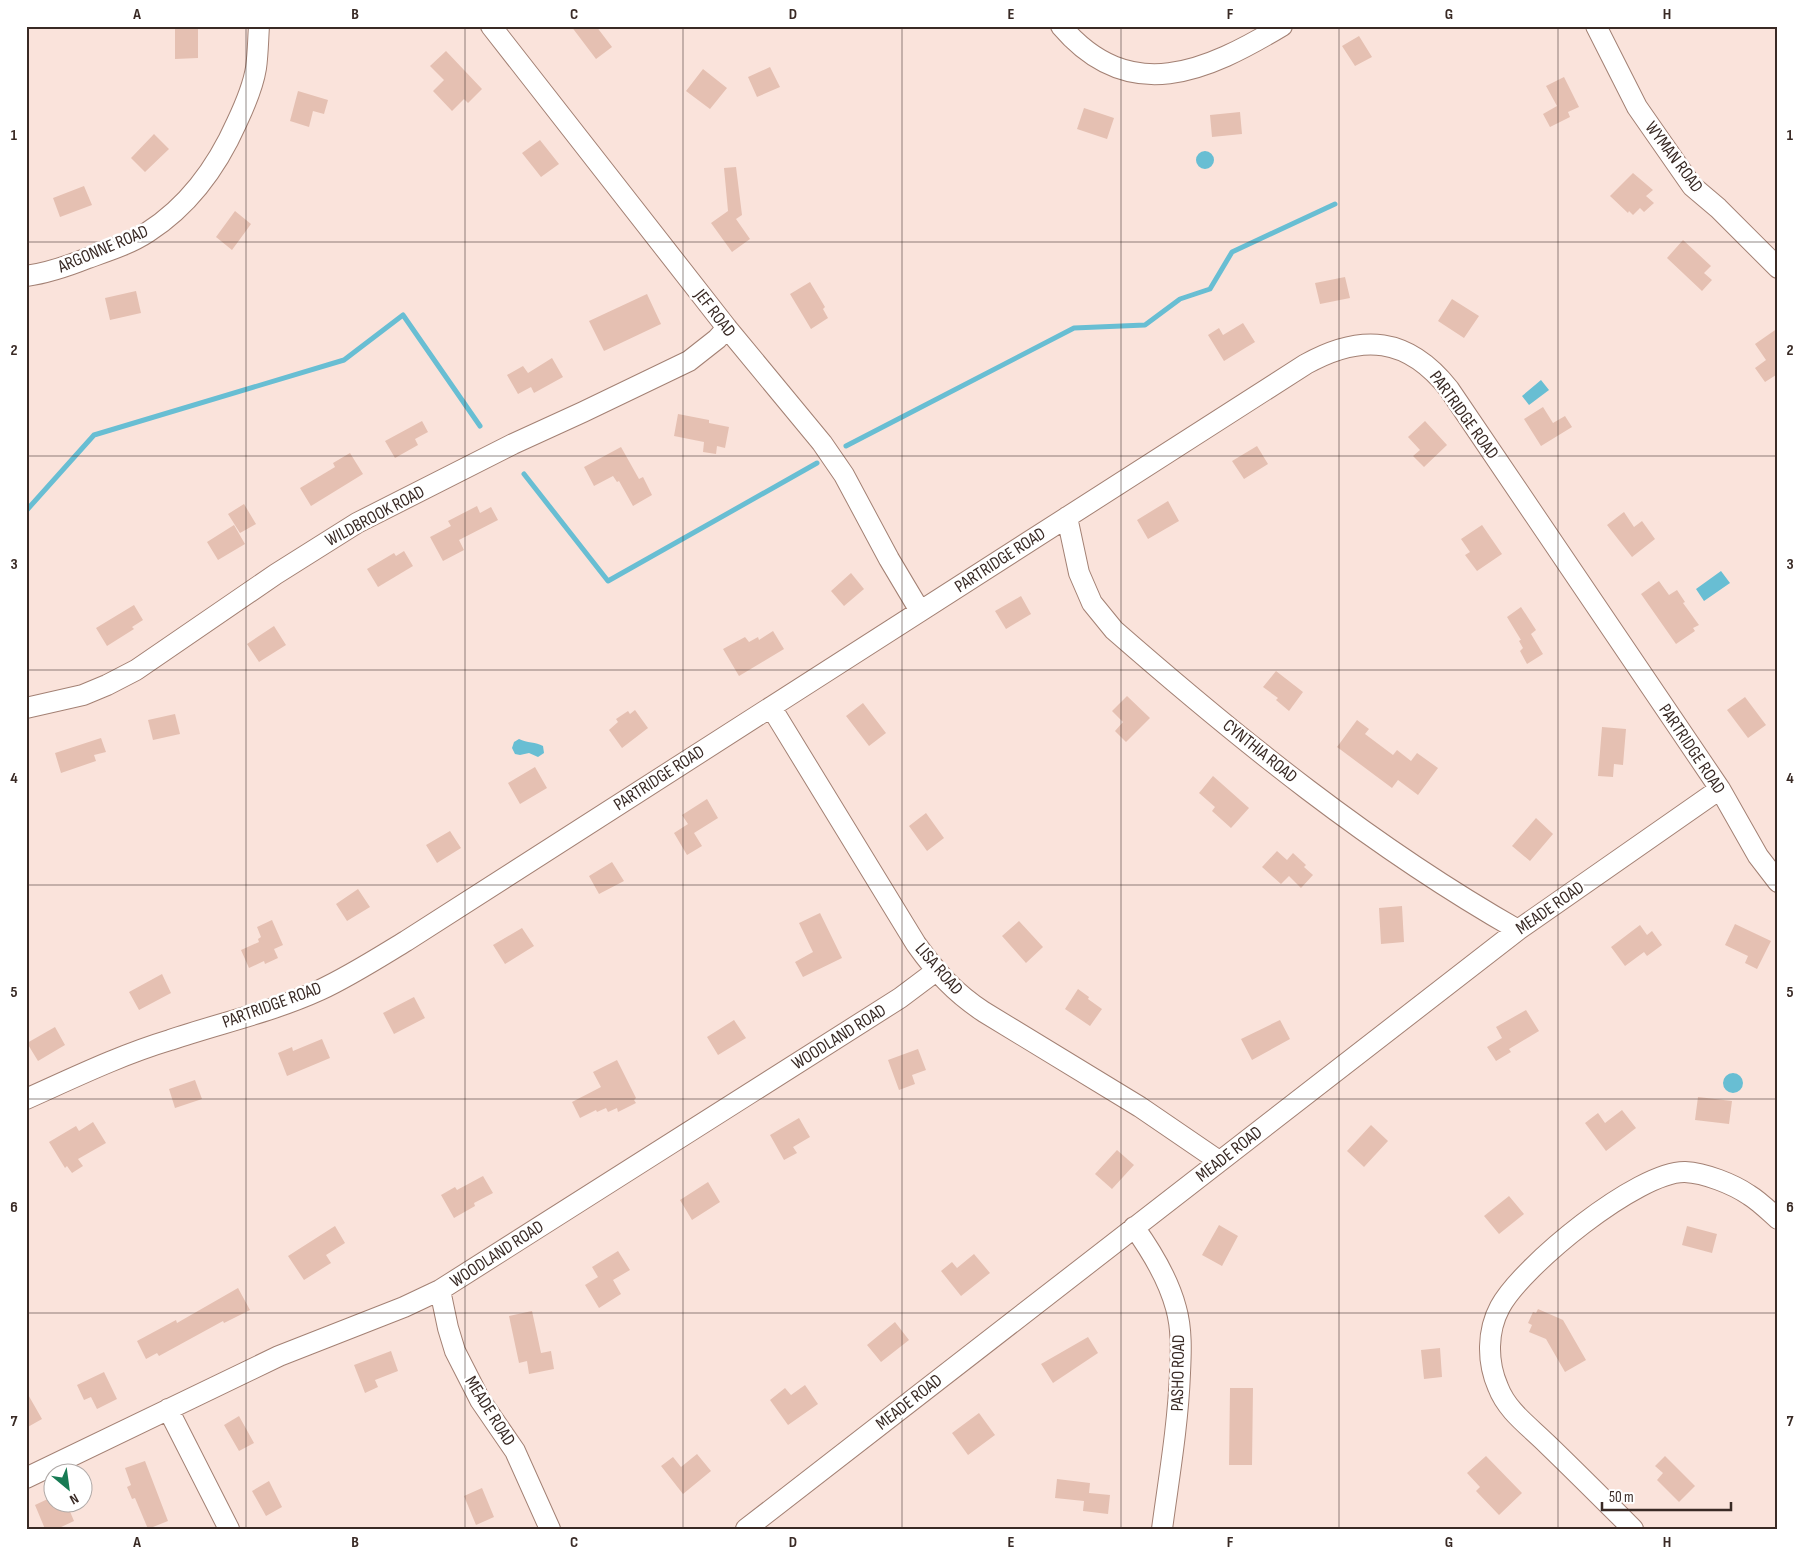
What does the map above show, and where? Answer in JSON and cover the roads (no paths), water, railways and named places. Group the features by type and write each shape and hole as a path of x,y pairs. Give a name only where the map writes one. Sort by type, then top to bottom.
{"street":[{"name":"ARGONNE ROAD","path":"26,276 63,267 102,253 146,233 170,217 194,194 220,157 246,103 256,68 259,26"},
{"name":"JEF ROAD","path":"491,26 727,328 822,443 844,475 889,560 920,611"},
{"path":"1061,26 1089,51 1114,66 1126,71 1156,75 1174,74 1207,65 1241,50 1282,26"},
{"name":"WYMAN ROAD","path":"1596,26 1637,107 1692,186 1718,208 1778,268"},
{"name":"WILDBROOK ROAD","path":"26,708 83,695 129,674 276,574 357,523 513,444 689,361 717,339 727,328"},
{"name":"PARTRIDGE ROAD","path":"26,1099 133,1052 277,1007 322,989 350,974 414,936 1306,364 1342,347 1369,345 1405,351 1424,362 1449,389 1720,789 1758,856 1778,882"},
{"name":"CYNTHIA ROAD","path":"1067,517 1079,573 1092,603 1114,630 1277,766 1361,829 1468,902 1518,930"},
{"name":"LISA ROAD","path":"771,707 916,944 949,985 971,1004 1140,1108 1219,1161"},
{"name":"MEADE ROAD","path":"746,1529 1518,930 1720,789"},
{"name":"WOODLAND ROAD","path":"26,1478 279,1356 404,1307 440,1290 895,1002 936,971"},
{"path":"1633,1529 1530,1427 1513,1413 1498,1388 1491,1361 1490,1333 1500,1306 1518,1283 1552,1249 1607,1206 1634,1188 1664,1175 1686,1172 1716,1179 1750,1195 1778,1219"},
{"name":"PASHO ROAD","path":"1134,1227 1153,1254 1167,1282 1179,1323 1181,1349 1177,1417 1162,1529"},
{"name":"MEADE ROAD","path":"440,1290 455,1351 480,1400 515,1452 550,1529"},
{"path":"168,1409 229,1529"}],"water":[{"path":"1201,151 1209,151 1214,156 1212,167 1201,169 1196,164 1196,156"},
{"path":"1541,380 1549,390 1529,405 1522,396"},
{"path":"1721,571 1730,583 1704,601 1696,589"},
{"path":"519,739 543,746 544,753 538,757 529,753 515,754 512,748 514,742"},
{"path":"1733,1073 1740,1076 1743,1083 1740,1090 1733,1093 1726,1090 1723,1083 1726,1076"}],"waterway":[{"path":"846,446 1074,328 1145,325 1180,299 1210,289 1232,252 1335,204"},
{"path":"26,511 94,435 344,360 403,315 480,426"},
{"path":"524,474 608,581 817,463"}]}
